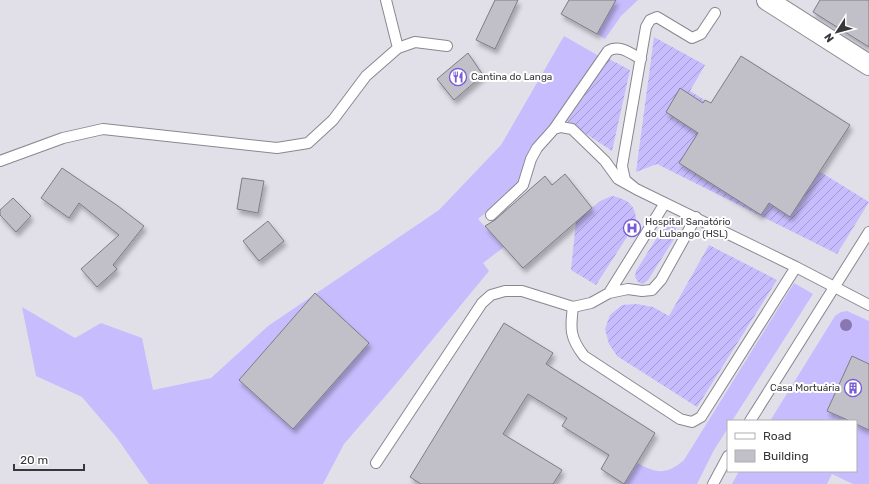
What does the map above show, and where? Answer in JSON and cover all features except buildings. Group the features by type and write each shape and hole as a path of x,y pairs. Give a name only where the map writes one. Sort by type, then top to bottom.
{"street":[{"path":"767,0 869,65"}],"lane":[{"path":"386,0 398,48"},
{"path":"636,189 625,180 622,166 646,27 650,20 657,17 692,38 701,34 715,13"},
{"path":"0,162 63,138 103,129 276,148 308,142 333,120 366,76 398,48 415,42 447,46"},
{"path":"491,215 523,185 531,159 608,52 614,48 619,48 641,59"},
{"path":"554,129 561,127 572,130 605,161 618,179 796,267 869,305"},
{"path":"610,293 665,203"},
{"path":"376,463 482,303 491,295 505,291 522,291 573,307 591,303 610,293 628,289 642,291 652,290 662,280 696,217"},
{"path":"751,420 869,232"},
{"path":"573,307 571,324 574,343 584,356 680,419 692,422 701,417 796,267"},
{"path":"713,484 727,458"}],"shaded area":[{"path":"616,0 638,0 621,16 605,39 597,34"},
{"path":"564,36 599,56 551,125 531,147 524,161 518,186 478,219 504,247 483,263 489,271 344,444 323,484 149,484 117,438 82,397 36,376 22,307 75,338 101,323 142,338 153,390 211,378 268,326 439,210 501,145"},
{"path":"654,37 705,65 690,91 869,202 837,254 657,164 636,172"},
{"path":"609,59 630,70 612,151 567,121"},
{"path":"612,196 623,199 630,204 635,212 636,223 596,285 571,270 576,222 600,201"},
{"path":"673,224 676,228 676,236 648,280 643,284 638,282 635,277 636,271 663,228 667,225"},
{"path":"709,245 777,280 697,407 617,356 609,344 605,329 610,315 622,305 637,304 653,307 669,316"},
{"path":"794,283 813,294 733,420 727,420 727,430 714,450 697,484 624,484 637,463 656,471 666,471 684,460"},
{"path":"847,311 869,321 869,484 853,484 832,474 827,484 732,484 738,472 857,472 857,420 771,420 835,316 841,312"}],"place":[{"name":"Cantina do Langa","path":"458,77"},
{"name":"Hospital Sanatório do Lubango (HSL)","path":"632,228"},
{"name":"Casa Mortuária","path":"853,388"}]}
